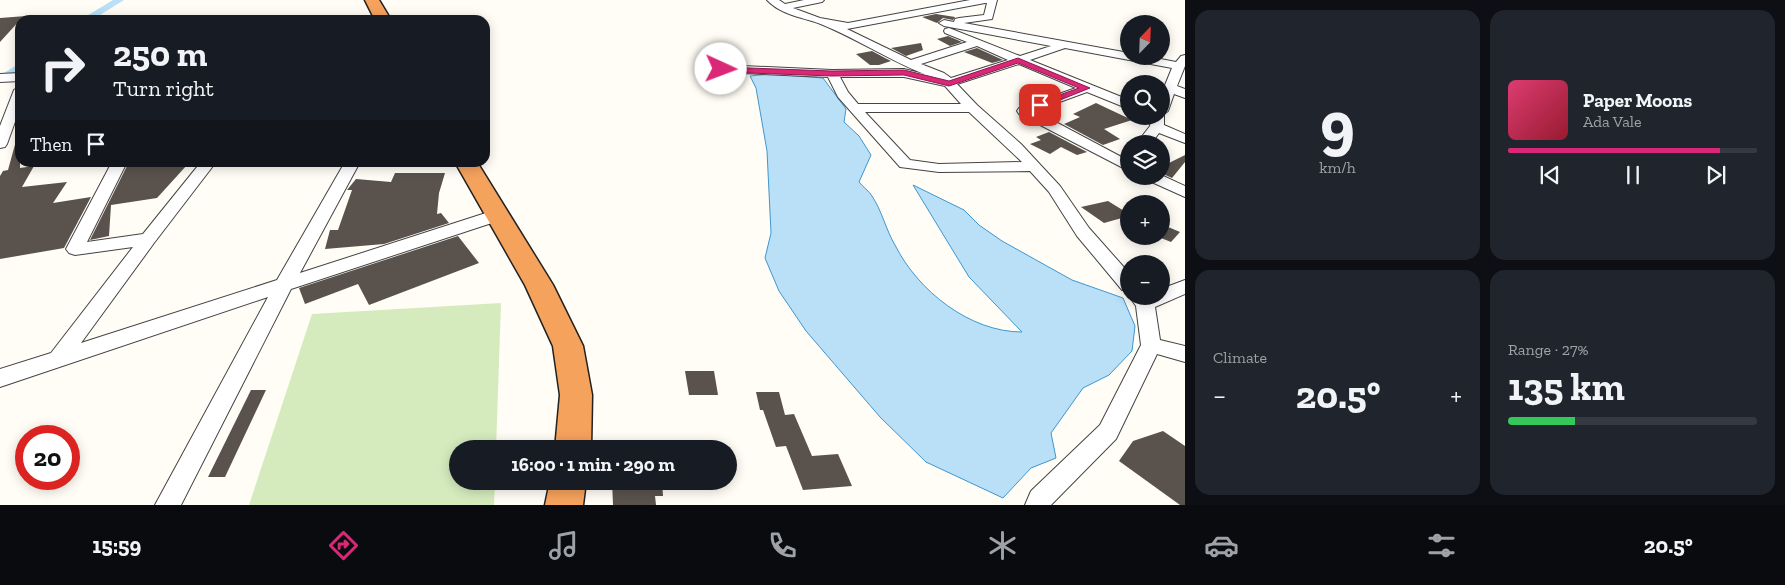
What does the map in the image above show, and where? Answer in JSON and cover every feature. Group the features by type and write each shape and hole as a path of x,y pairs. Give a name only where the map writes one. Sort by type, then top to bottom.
{"highway":[{"path":"372,0 380,15"},
{"path":"469,167 539,285 568,346 576,395 574,440"},
{"path":"564,505 566,490"}],"street":[{"path":"772,0 791,13 828,24 910,64 940,76 949,83 972,108 1016,147 1055,190 1083,232 1120,275"},
{"path":"782,7 819,0"},
{"path":"828,24 848,26 985,0"},
{"path":"944,23 988,17 992,0"},
{"path":"944,23 948,30 976,43 1120,101"},
{"path":"944,23 1064,45 1184,60 1171,88 1185,94"},
{"path":"910,64 976,43"},
{"path":"721,69 832,74 904,73 949,83 1064,45"},
{"path":"832,74 842,94 905,164 939,168 1033,166"},
{"path":"0,78 15,77"},
{"path":"1086,88 1024,111 1120,160"},
{"path":"0,144 15,104"},
{"path":"856,108 972,108"},
{"path":"1167,125 1185,139"},
{"path":"117,167 75,249 148,239"},
{"path":"59,358 148,239 205,167"},
{"path":"168,505 284,285 350,167"},
{"path":"1170,185 1185,192"},
{"path":"0,378 498,215"},
{"path":"1170,291 1185,286"},
{"path":"1038,505 1040,499 1108,432 1151,345 1143,305"},
{"path":"1151,345 1185,354"}],"green space":[{"path":"501,303 496,440 449,440 449,490 495,490 494,505 249,505 312,314"}],"water":[{"path":"770,74 823,78 846,109 844,122 859,136 871,155 859,182 871,194 905,262 932,293 965,317 983,325 1022,332 969,277 913,185 964,210 979,225 1002,241 1072,280 1120,297 1120,305 1126,305 1135,326 1132,351 1109,375 1083,388 1051,433 1056,458 1031,468 1003,498 926,462 880,417 806,331 779,291 765,258 771,233 767,151 756,88 750,76"}],"building":[{"path":"936,14 955,17 953,20 943,18 937,23 922,17"},
{"path":"15,17 15,26 0,42 0,18"},
{"path":"948,36 962,42 950,46 937,39"},
{"path":"921,43 923,50 906,56 891,48"},
{"path":"977,48 1003,60 992,63 964,52"},
{"path":"872,51 891,61 879,65 870,65 856,54"},
{"path":"1096,103 1120,114 1120,124 1104,129 1120,139 1103,145 1064,124 1080,117 1073,114"},
{"path":"1049,132 1087,152 1077,155 1061,147 1050,154 1030,144 1041,140 1036,137"},
{"path":"15,145 15,167 33,167 22,187 67,182 53,203 91,197 64,248 0,259 0,176 3,171 8,170"},
{"path":"1185,155 1185,162 1172,178 1170,177 1170,162"},
{"path":"126,167 185,167 157,198 111,205 109,236 90,240"},
{"path":"395,173 445,173 439,193 437,214 441,213 449,223 384,244 325,249 330,230 338,230 352,190 347,190 356,179 391,182"},
{"path":"1108,201 1120,208 1120,219 1104,223 1081,207"},
{"path":"1170,228 1180,232 1170,242"},
{"path":"458,236 479,263 369,305 358,284 305,304 299,288"},
{"path":"685,371 714,371 718,395 689,395"},
{"path":"251,390 266,390 225,477 208,477"},
{"path":"756,392 779,392 785,415 794,414 812,456 838,454 852,486 803,490 786,446 776,447 763,410 760,410"},
{"path":"1163,431 1185,446 1185,505 1180,505 1119,461 1133,441"},
{"path":"612,490 663,490 663,496 655,496 656,505 613,505"}],"waterway":[{"path":"94,15 120,0"},
{"path":"8,75 15,70"}],"route":[{"path":"721,69 832,74 904,73 949,83 1018,60 1086,88 1040,105"}]}
